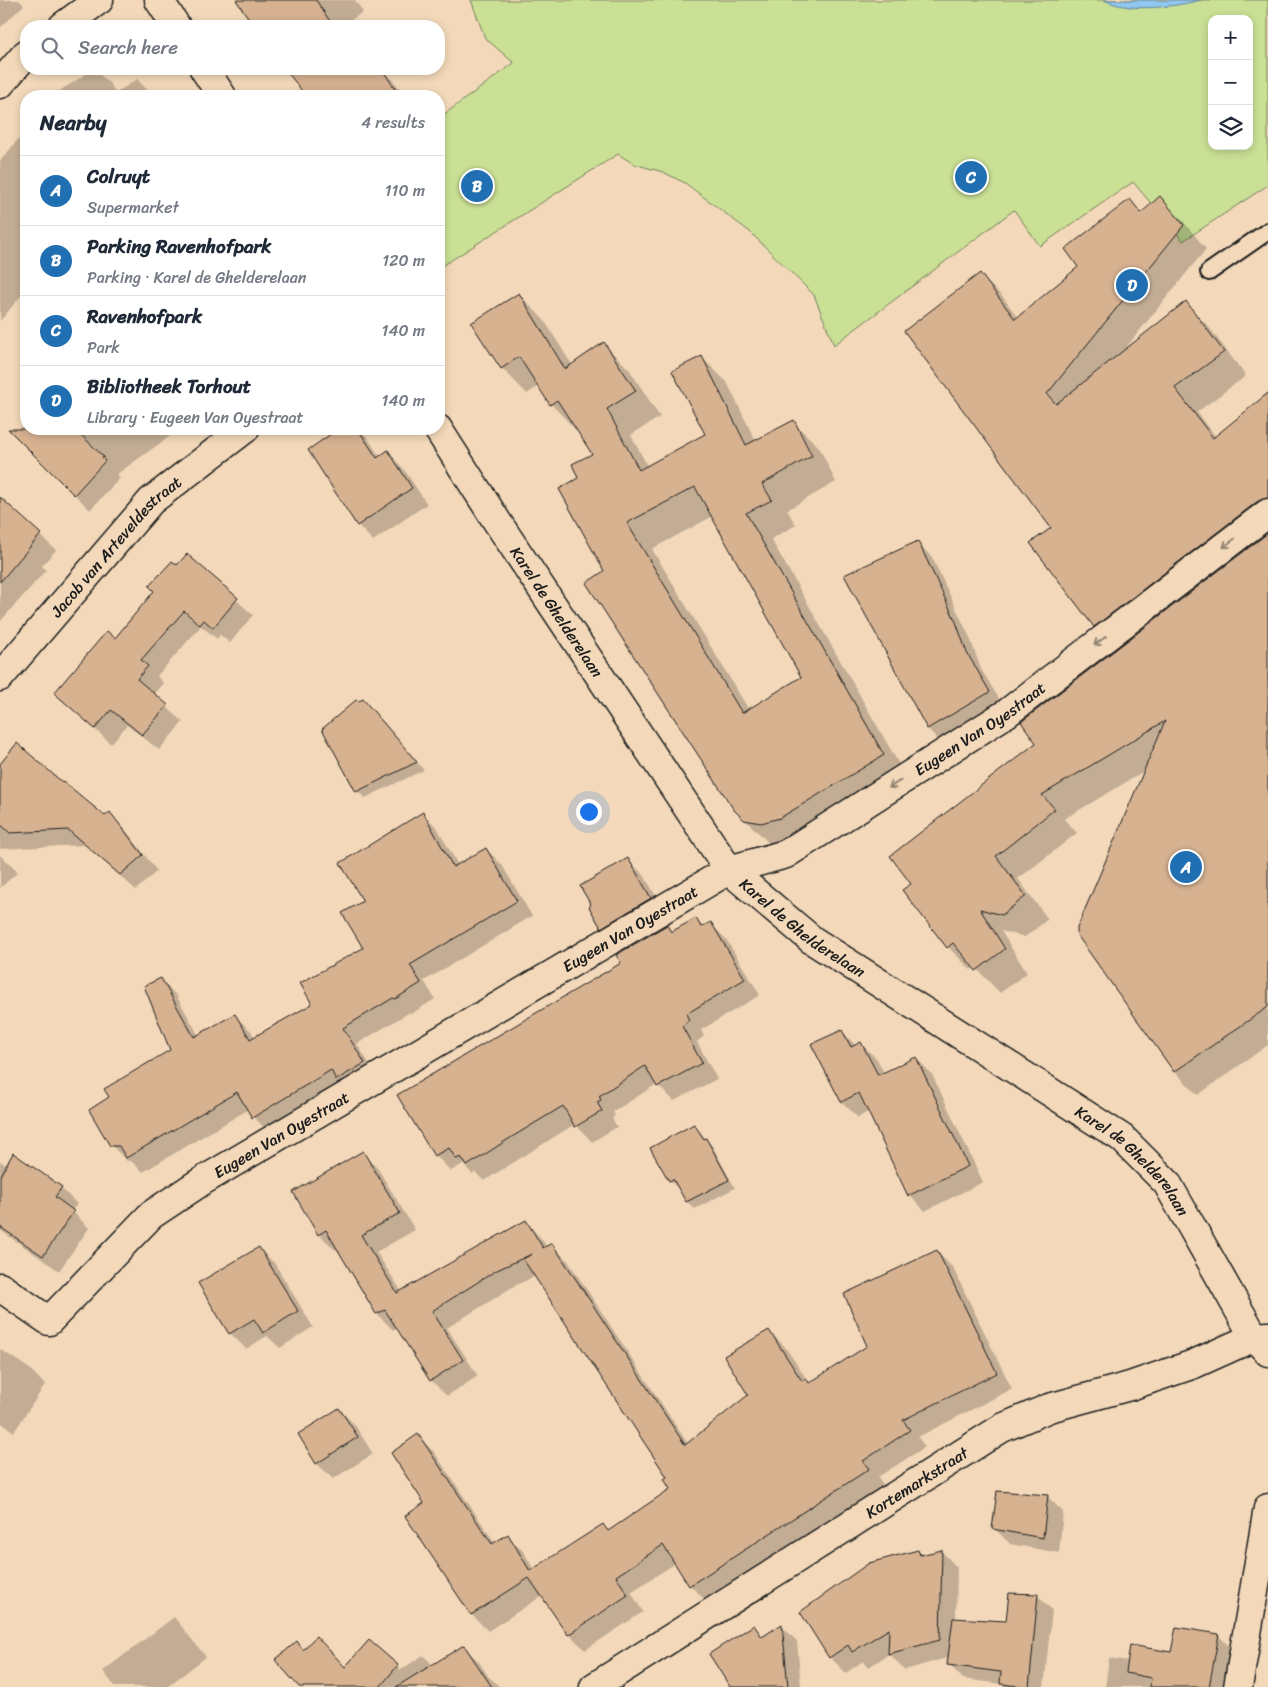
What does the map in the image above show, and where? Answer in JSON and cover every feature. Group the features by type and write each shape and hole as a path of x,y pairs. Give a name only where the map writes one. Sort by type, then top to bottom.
{"street":[{"path":"71,20 99,0"},
{"path":"159,0 172,20"},
{"path":"0,84 20,61"},
{"path":"208,75 218,90"},
{"name":"Jacob van Arteveldestraat","path":"0,677 151,501 237,435"},
{"name":"Karel de Ghelderelaan","path":"442,435 498,523 729,870 812,940 1122,1138 1167,1183 1263,1342"},
{"name":"Eugeen Van Oyestraat","path":"0,1287 49,1321 151,1215 199,1183 729,870 786,854 1007,713 1268,513"},
{"name":"Kortemarkstraat","path":"594,1687 1002,1428 1049,1408 1130,1386 1263,1342"},
{"path":"1238,1687 1268,1508"}],"lane":[{"path":"1209,272 1268,231"}],"green space":[{"path":"471,0 1268,0 1268,185 1183,241 1133,182 1040,246 1014,210 834,345 814,295 750,232 685,183 663,172 634,164 618,154 445,264 445,114 514,63 485,38"}],"water":[{"path":"1104,0 1201,0 1165,7 1139,8 1114,4"}],"building":[{"path":"236,0 316,0 329,20 250,20"},
{"path":"290,75 386,75 396,90 301,90"},
{"path":"1160,196 1184,225 1047,394 1056,404 1186,301 1224,352 1175,388 1213,438 1268,393 1268,498 1258,501 1094,627 1030,543 1051,528 904,331 980,273 1015,319 1078,267 1065,249 1130,199 1141,213"},
{"path":"519,293 565,369 604,342 636,391 607,409 639,470 705,434 672,371 702,356 746,445 794,420 812,456 762,484 772,500 746,513 884,755 780,818 761,823 744,820 734,810 586,583 604,571 559,489 578,478 572,464 592,454 557,400 550,405 519,357 501,369 471,323","holes":["695,487 801,677 742,713 627,523"]},
{"path":"8,429 20,429 20,435 81,435 104,457 102,458 105,461 74,495"},
{"path":"329,435 362,435 377,458 388,450 412,488 357,526 308,450"},
{"path":"0,497 41,534 0,582"},
{"path":"1268,533 1268,1007 1174,1072 1077,935 1077,928 1165,721 1042,795 1055,809 996,856 1026,896 1002,915 980,909 1005,949 976,971 953,943 947,948 902,890 911,884 890,856 1036,743 1021,722"},
{"path":"918,541 956,622 967,653 990,692 927,729 844,575"},
{"path":"187,554 238,598 213,628 204,620 200,625 184,611 141,660 148,666 137,679 168,705 142,735 111,710 95,729 54,693 107,631 115,638 154,591 149,586 172,561 177,565"},
{"path":"363,699 417,762 356,792 322,729 356,700"},
{"path":"17,743 105,816 110,812 143,855 120,875 68,830 10,833 0,824 0,764"},
{"path":"423,812 453,867 486,848 517,901 410,965 421,983 343,1028 365,1063 336,1080 331,1070 252,1118 237,1092 126,1158 119,1146 110,1146 89,1110 109,1097 104,1089 170,1050 144,986 161,978 194,1037 235,1014 250,1039 312,1004 300,983 363,948 342,913 363,901 340,863"},
{"path":"628,858 651,898 601,928 580,886"},
{"path":"696,918 701,927 711,922 745,979 686,1014 689,1020 682,1026 702,1063 657,1087 645,1066 599,1096 601,1100 597,1102 602,1111 575,1127 563,1106 467,1166 461,1157 456,1159 449,1148 434,1156 397,1095 621,963 616,955 667,925 671,932"},
{"path":"842,1030 851,1047 861,1042 878,1075 916,1057 968,1166 908,1196 859,1093 841,1102 811,1044"},
{"path":"694,1124 704,1139 706,1138 729,1180 686,1202 673,1179 669,1181 650,1148"},
{"path":"363,1151 400,1213 361,1235 397,1293 526,1220 543,1248 552,1243 685,1445 748,1395 724,1356 769,1330 802,1381 806,1378 809,1383 867,1346 844,1294 937,1250 997,1373 903,1420 910,1430 863,1461 869,1469 689,1586 663,1545 616,1576 628,1595 568,1635 529,1578 471,1615 405,1516 424,1503 391,1453 418,1434 492,1544 508,1534 530,1571 603,1524 608,1531 670,1489 664,1479 667,1477 523,1259 532,1254 497,1270 432,1311 463,1360 430,1381 385,1310 376,1314 326,1230 318,1235 293,1192"},
{"path":"13,1153 62,1187 55,1197 74,1211 43,1256 0,1227 0,1177"},
{"path":"259,1247 298,1311 263,1333 254,1319 229,1334 198,1283"},
{"path":"339,1408 358,1437 316,1464 298,1434"},
{"path":"997,1491 1048,1495 1043,1538 992,1529"},
{"path":"918,1550 920,1555 942,1550 940,1640 888,1654 889,1629 852,1652 848,1645 829,1658 800,1612 869,1563"},
{"path":"1009,1593 1038,1594 1029,1687 1000,1684 1001,1672 947,1665 953,1618 1006,1621"},
{"path":"782,1624 788,1687 730,1687 709,1654 754,1625 762,1637"},
{"path":"1176,1627 1219,1634 1209,1687 1150,1687 1151,1678 1126,1673 1130,1645 1171,1652"},
{"path":"316,1636 345,1667 369,1640 398,1665 380,1687 299,1687 275,1660 297,1641 303,1650"},
{"path":"464,1645 492,1687 396,1687"}],"place":[{"name":"Ravenhofpark","path":"971,177"},
{"name":"Parking Ravenhofpark","path":"477,186"},
{"name":"Bibliotheek Torhout","path":"1132,285"},
{"name":"Colruyt","path":"1186,867"}]}
